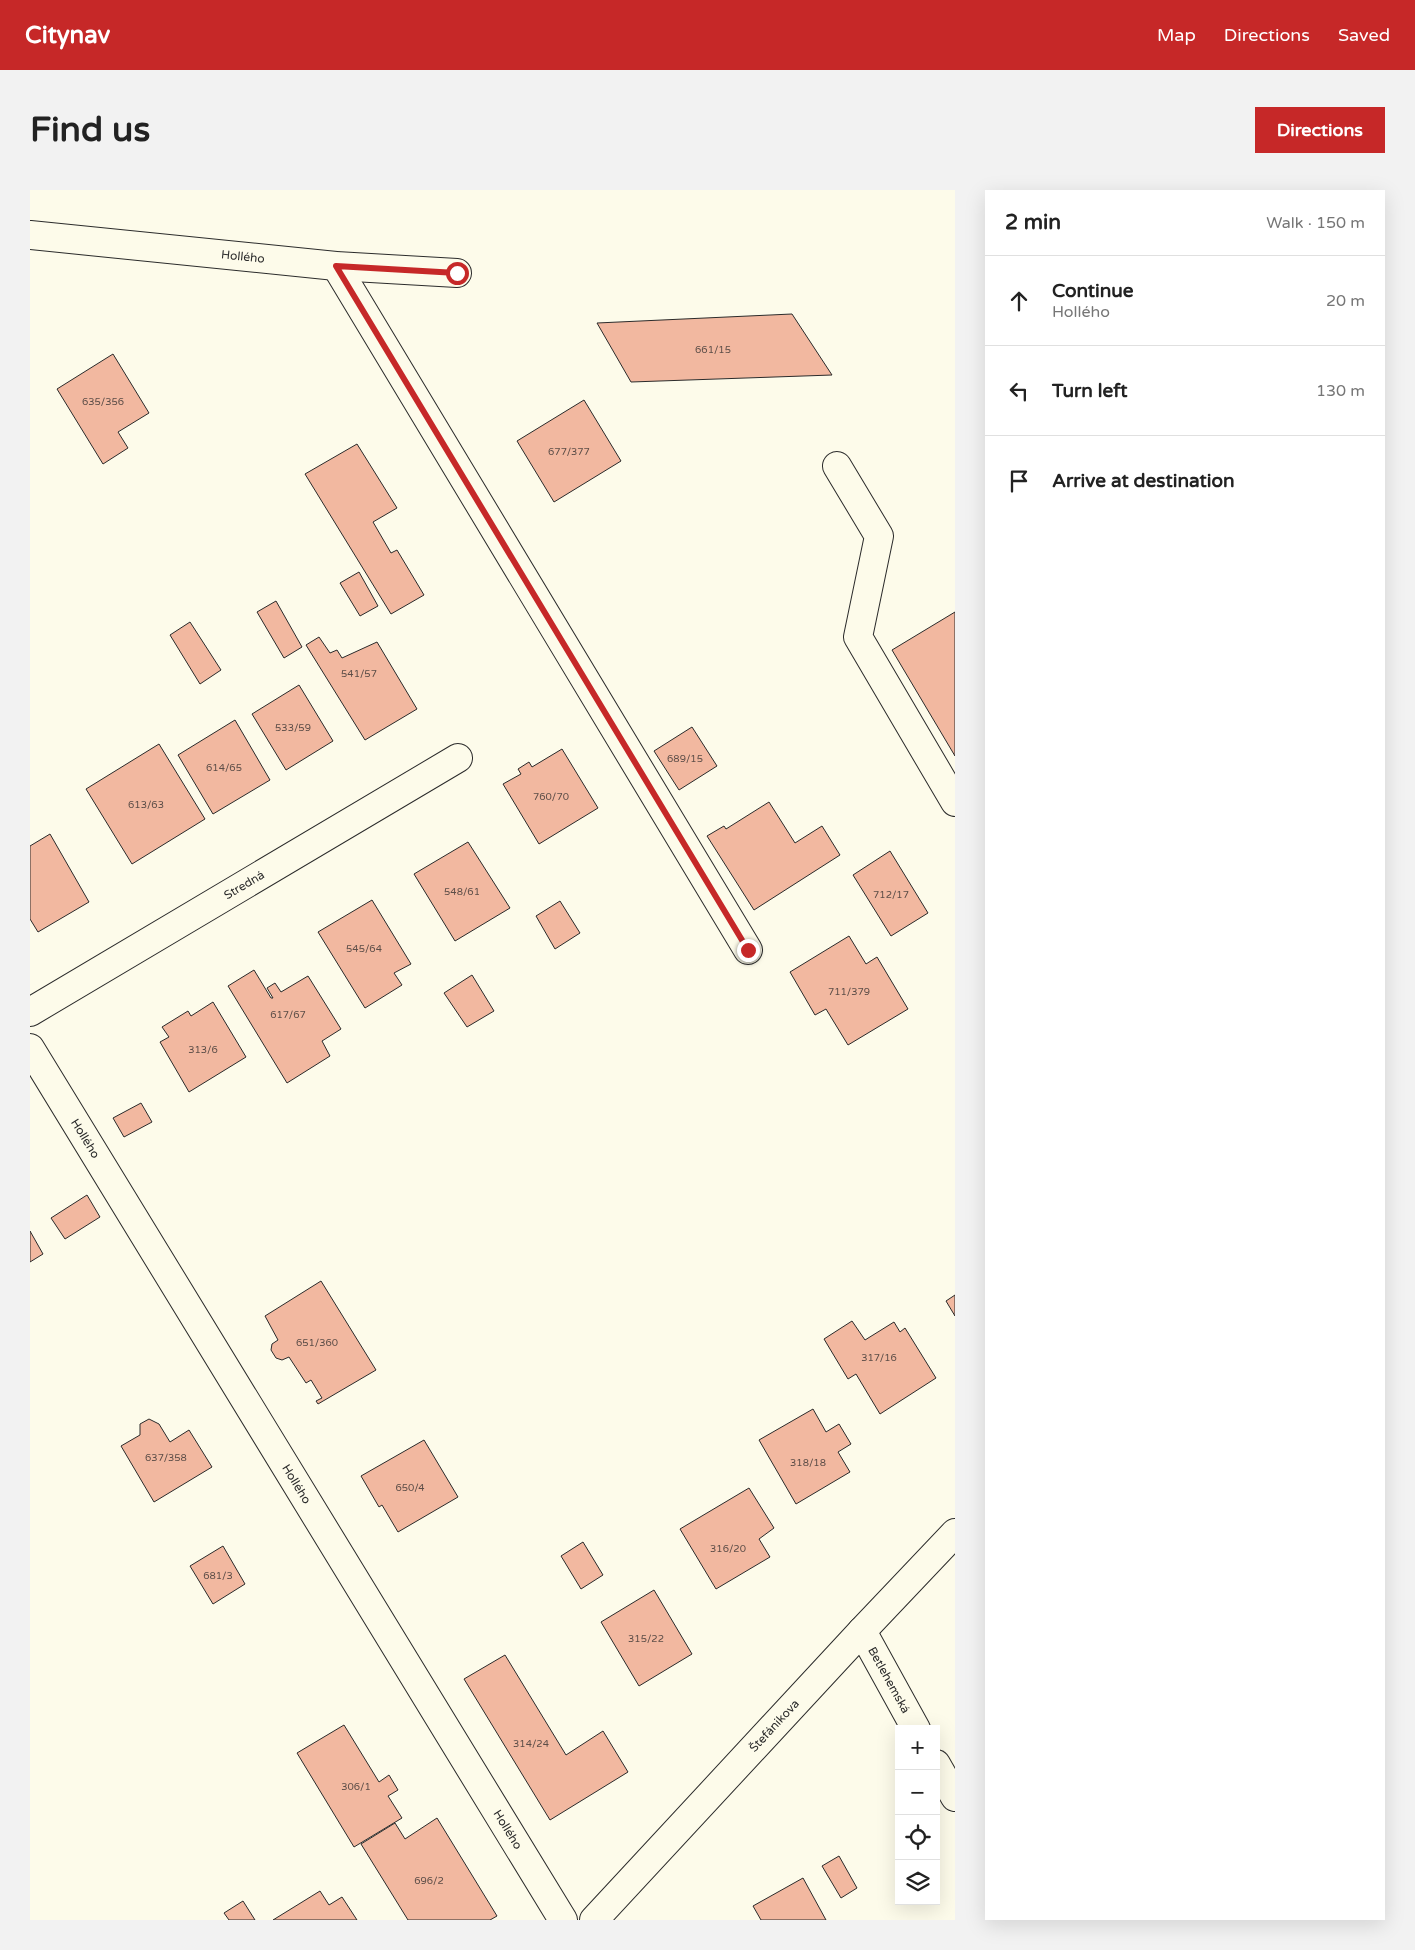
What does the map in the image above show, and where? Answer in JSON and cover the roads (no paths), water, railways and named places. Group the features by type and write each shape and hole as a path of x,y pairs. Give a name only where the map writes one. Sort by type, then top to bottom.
{"street":[{"name":"Hollého","path":"30,236 336,266 457,273"},
{"path":"336,266 748,950"},
{"path":"837,466 879,536 858,637 955,802"},
{"name":"Stredná","path":"30,1012 458,758"},
{"name":"Hollého","path":"30,1048 563,1920"},
{"name":"Štefánikova","path":"594,1920 955,1533"},
{"name":"Betlehemská","path":"862,1631 914,1725"},
{"path":"939,1770 955,1797"}]}
